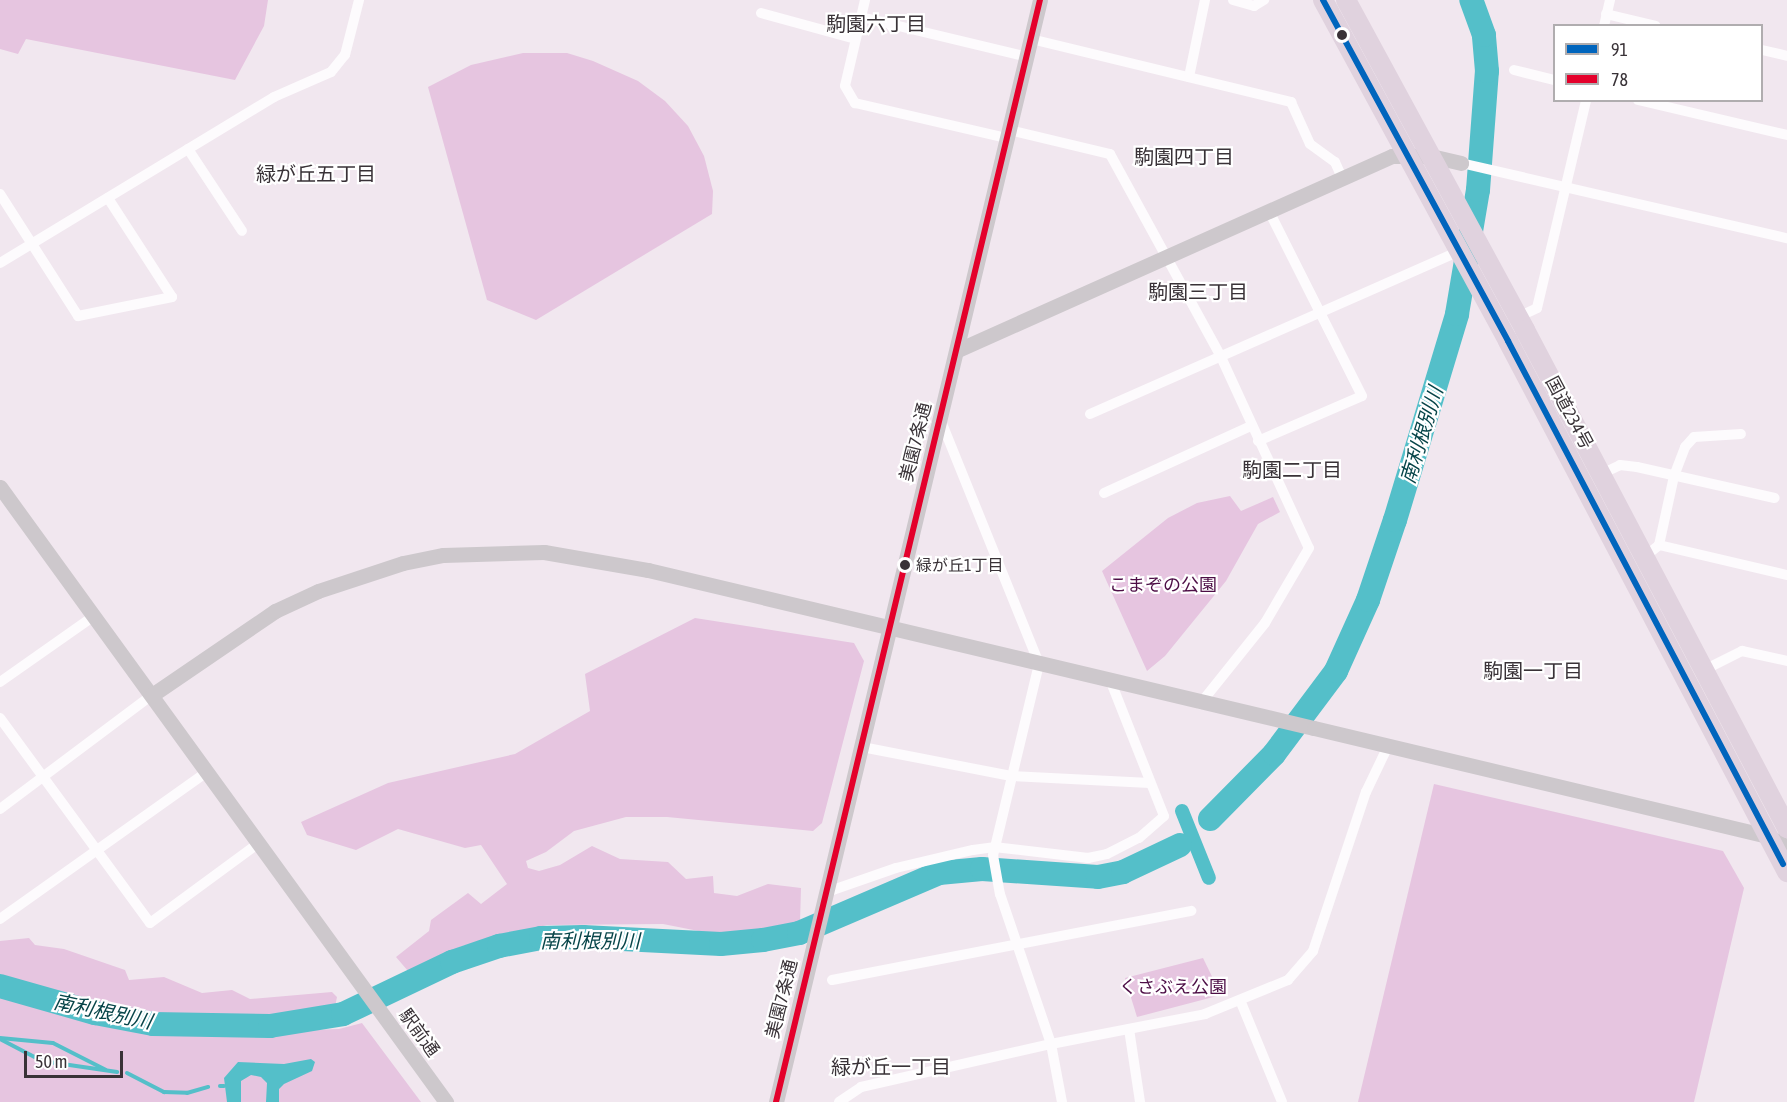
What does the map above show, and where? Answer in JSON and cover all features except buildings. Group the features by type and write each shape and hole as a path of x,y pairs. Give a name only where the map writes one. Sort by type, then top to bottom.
{"highway":[{"name":"国道234号","path":"1323,0 1500,326 1787,872"},
{"name":"国道234号","path":"1346,0 1601,473 1652,551 1704,670 1787,828"}],"street":[{"path":"0,263 274,97 331,72 345,56 359,0"},
{"path":"865,0 845,86 855,103 1110,154 1221,357 1308,548 1265,623 1200,704"},
{"name":"美園7条通","path":"776,1102 941,421 1040,0"},
{"path":"1189,77 1205,0"},
{"path":"1233,0 1254,6 1264,0"},
{"path":"1604,24 1610,0"},
{"path":"760,14 856,39"},
{"path":"1606,14 1648,24"},
{"path":"861,17 1027,57"},
{"path":"1031,39 1291,102 1310,144 1335,162 1342,178"},
{"path":"1763,50 1787,56"},
{"path":"1514,70 1553,80"},
{"path":"1500,326 1538,308 1586,102"},
{"path":"1647,102 1787,135"},
{"path":"189,149 242,231"},
{"path":"958,350 1392,156 1407,154 1431,156 1787,238"},
{"path":"0,194 78,316 172,297 108,198"},
{"path":"1258,441 1362,396 1269,211"},
{"path":"1090,414 1319,313 1455,243"},
{"path":"941,421 1039,664 994,851 1000,894 1051,1044 1062,1102"},
{"path":"1104,493 1251,426"},
{"path":"1652,551 1685,447 1694,437 1741,434"},
{"path":"1582,483 1620,465 1775,498"},
{"name":"駅前通","path":"0,487 446,1102"},
{"path":"1626,567 1652,551 1787,575"},
{"path":"0,809 152,695 275,611 318,591 403,563 466,553 544,552 583,557 1200,704 1314,728 1768,836 1787,847"},
{"path":"0,681 94,616"},
{"path":"1686,680 1742,651 1787,661"},
{"path":"826,898 906,865 994,851 1089,858 1122,848 1164,816 1111,682"},
{"path":"0,718 150,923 259,843"},
{"path":"839,1102 861,1087 1051,1044 1205,1014 1288,980 1308,960 1366,792 1388,746"},
{"path":"862,747 1011,776 1150,783"},
{"path":"0,919 207,772"},
{"path":"832,980 1191,911"},
{"path":"1240,1000 1282,1102"},
{"path":"1129,1029 1140,1102"}],"green space":[{"path":"0,0 268,0 264,26 235,80 26,39 18,54 0,49"},
{"path":"523,53 567,53 593,61 638,81 665,101 688,126 704,156 713,191 712,214 536,320 487,300 428,87 471,65"},
{"name":"こまぞの公園","path":"1230,496 1241,511 1273,497 1280,512 1258,524 1226,581 1165,656 1147,671 1102,571 1168,518 1197,503"},
{"path":"695,618 854,643 864,661 822,823 813,831 667,817 626,817 574,831 546,852 526,861 528,868 539,871 560,865 592,846 620,859 668,862 686,879 713,876 714,893 737,896 768,884 801,888 800,923 724,936 663,924 547,925 462,946 408,971 396,957 429,931 431,920 468,893 481,904 507,884 481,845 465,848 398,829 356,850 307,835 301,822 388,783 515,754 590,711 585,674"},
{"path":"1434,784 1723,851 1744,888 1694,1102 1358,1102"},
{"path":"29,938 35,945 64,949 125,970 129,980 164,977 202,993 232,990 250,999 332,992 337,997 334,1012 283,1027 179,1034 339,1029 362,1023 421,1102 0,1102 0,996 49,1009 5,992 0,982 0,941"},
{"name":"くさぶえ公園","path":"1203,958 1221,995 1137,1017 1125,978"}],"water":[{"path":"311,1059 315,1062 312,1071 284,1084 279,1089 279,1102 266,1102 267,1083 261,1077 251,1075 241,1081 241,1102 227,1102 224,1078 238,1062 284,1064"}],"waterway":[{"name":"南利根別川","path":"1210,819 1274,754 1336,671 1368,600 1395,520 1457,314 1478,190 1487,71 1484,35 1471,0"},
{"path":"1182,811 1209,878"},
{"name":"南利根別川","path":"0,986 95,1013 153,1024 270,1026 343,1014 452,962 499,946 541,938 583,937 721,944 763,940 799,933 939,873 982,869 1098,877 1123,872 1180,845"},
{"path":"0,1038 53,1043 106,1070"},
{"path":"0,1039 42,1061 117,1072"},
{"path":"127,1073 164,1092 187,1093 208,1087"}],"transit line":[{"name":"78","path":"776,1102 1040,0"},
{"name":"91","path":"1323,0 1508,341 1783,864"}],"place":[{"name":"緑が丘1丁目","path":"905,565"}],"district":[{"name":"駒園六丁目","path":"876,23"},
{"name":"駒園四丁目","path":"1184,156"},
{"name":"緑が丘五丁目","path":"316,173"},
{"name":"駒園三丁目","path":"1198,291"},
{"name":"駒園二丁目","path":"1292,469"},
{"name":"駒園一丁目","path":"1533,670"},
{"name":"緑が丘一丁目","path":"891,1066"}]}
